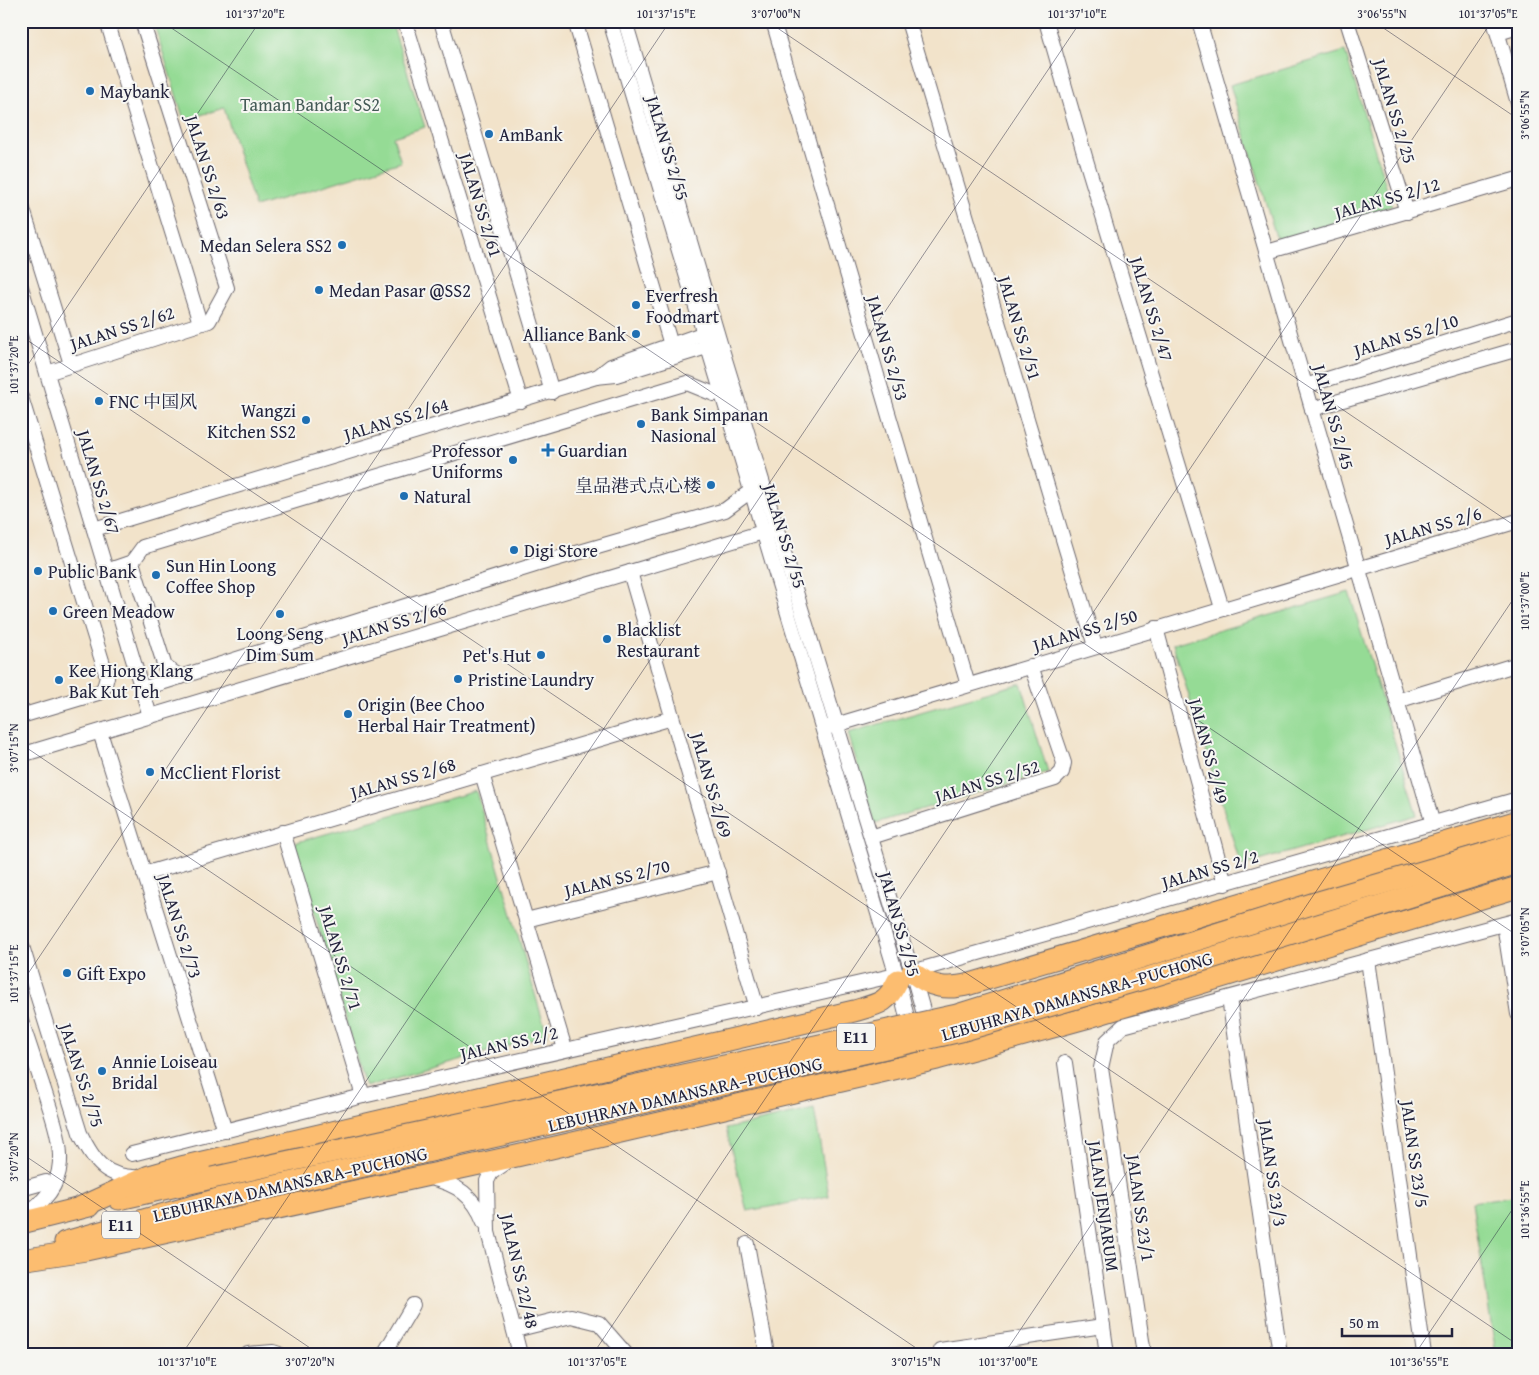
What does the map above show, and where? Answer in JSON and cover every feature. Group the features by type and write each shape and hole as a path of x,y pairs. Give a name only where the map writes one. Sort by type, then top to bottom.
{"highway":[{"path":"77,1209 149,1176 570,1075 854,1011 883,1002 891,994 902,976 951,989 1518,821"},
{"name":"LEBUHRAYA DAMANSARA–PUCHONG","path":"24,1260 63,1242 218,1199 961,1031 1150,977 1491,861 1518,844"},
{"name":"LEBUHRAYA DAMANSARA–PUCHONG","path":"21,1223 212,1178 957,1015 1305,906 1491,861 1518,863"},
{"path":"24,1260 86,1250 521,1154 927,1061 1086,1018 1518,887"},
{"path":"951,989 943,1002 944,1028 960,1043 973,1049"},
{"path":"854,1011 872,1018 886,1030 889,1048 880,1072"}],"street":[{"path":"106,21 204,322"},
{"name":"JALAN SS 2/63","path":"142,21 227,288 204,322"},
{"name":"JALAN SS 2/61","path":"405,21 521,401"},
{"name":"JALAN SS 2/61","path":"441,21 552,392"},
{"path":"575,21 671,345"},
{"name":"JALAN SS 2/55","path":"610,21 712,338 778,527 871,837 902,976 927,1061"},
{"name":"JALAN SS 2/55","path":"625,21 712,338 722,392 823,728 927,1061"},
{"name":"JALAN SS 2/53","path":"773,21 968,685"},
{"name":"JALAN SS 2/51","path":"908,21 1095,646"},
{"name":"JALAN SS 2/47","path":"1046,21 1086,160 1222,608"},
{"name":"JALAN SS 2/45","path":"1199,21 1433,824"},
{"name":"JALAN SS 2/25","path":"1348,21 1407,212"},
{"path":"1518,27 1496,27 1518,103"},
{"name":"JALAN SS 2/12","path":"1267,252 1518,179"},
{"path":"21,203 71,364"},
{"name":"JALAN SS 2/67","path":"21,287 150,716"},
{"name":"JALAN SS 2/10","path":"1305,386 1518,320"},
{"name":"JALAN SS 2/62","path":"47,373 204,322"},
{"path":"596,377 611,366 671,345 712,338"},
{"name":"JALAN SS 2/64","path":"94,529 552,392 596,377 616,375 712,338"},
{"path":"1312,409 1518,349"},
{"path":"106,571 132,562 143,547 687,383 714,394 722,392"},
{"path":"21,397 107,678 104,688 98,693 21,716"},
{"path":"142,689 535,565 724,510 752,490"},
{"name":"JALAN SS 2/6","path":"1358,568 1518,521"},
{"name":"JALAN SS 2/66","path":"21,755 778,527"},
{"path":"132,562 165,667 181,677"},
{"name":"JALAN SS 2/50","path":"823,728 1358,568"},
{"name":"JALAN SS 2/69","path":"630,572 758,1008"},
{"name":"JALAN SS 2/49","path":"1156,628 1225,884"},
{"path":"1397,701 1518,664"},
{"name":"JALAN SS 2/52","path":"871,837 1055,780 1062,772 1064,763 1031,666"},
{"name":"JALAN SS 2/68","path":"144,874 672,718"},
{"name":"JALAN SS 2/73","path":"100,732 225,1131"},
{"path":"482,774 565,1050"},
{"name":"JALAN SS 2/2","path":"132,1154 363,1096 902,976 1518,799"},
{"name":"JALAN SS 2/71","path":"283,832 363,1096"},
{"name":"JALAN SS 2/70","path":"526,920 718,872"},
{"path":"1229,998 1511,922 1518,1014"},
{"name":"JALAN SS 2/75","path":"21,943 80,1133 90,1155 100,1166 112,1173 127,1178 149,1176"},
{"name":"JALAN SS 23/5","path":"1368,960 1424,1354"},
{"name":"JALAN SS 23/1","path":"1144,1354 1101,1068 1107,1041 1123,1026 1229,998"},
{"name":"JALAN SS 23/3","path":"1229,998 1280,1354"},
{"path":"21,1020 24,1040 61,1149 58,1176 49,1194 38,1207 21,1216"},
{"name":"JALAN JENJARUM","path":"1065,1063 1107,1354"},
{"name":"JALAN SS 22/48","path":"520,1354 488,1232 487,1180 498,1167 521,1154"},
{"path":"419,1176 451,1183 466,1192 475,1203 488,1232"},
{"path":"21,1190 46,1182"},
{"path":"747,1244 767,1354"},
{"path":"384,1354 413,1305"},
{"path":"515,1330 570,1316 598,1323 626,1354"},
{"path":"940,1350 1103,1326"},
{"path":"248,1354 274,1352 279,1354"}],"green space":[{"name":"Taman Bandar SS2","path":"153,21 391,21 425,127 393,137 401,162 255,207 224,108 184,120"},
{"path":"1345,51 1392,206 1277,240 1230,85"},
{"path":"1349,592 1417,815 1241,866 1173,644"},
{"path":"1021,683 1048,772 875,823 848,733"},
{"path":"476,791 547,1035 365,1087 294,843"},
{"path":"814,1109 829,1196 747,1211 726,1129"},
{"path":"1518,1195 1518,1354 1496,1354 1472,1202"}],"place":[{"name":"Maybank","path":"90,91"},
{"name":"AmBank","path":"489,134"},
{"name":"Medan Selera SS2","path":"342,245"},
{"name":"Medan Pasar @SS2","path":"319,290"},
{"name":"Everfresh Foodmart","path":"636,305"},
{"name":"Alliance Bank","path":"636,334"},
{"name":"FNC 中国风","path":"99,401"},
{"name":"Wangzi Kitchen SS2","path":"306,420"},
{"name":"Bank Simpanan Nasional","path":"641,424"},
{"name":"Guardian","path":"548,450"},
{"name":"Professor Uniforms","path":"513,460"},
{"name":"皇品港式点心楼","path":"711,485"},
{"name":"Natural","path":"404,496"},
{"name":"Digi Store","path":"514,550"},
{"name":"Public Bank","path":"38,571"},
{"name":"Sun Hin Loong Coffee Shop","path":"156,575"},
{"name":"Green Meadow","path":"53,611"},
{"name":"Loong Seng Dim Sum","path":"280,614"},
{"name":"Blacklist Restaurant","path":"607,639"},
{"name":"Pet's Hut","path":"541,655"},
{"name":"Pristine Laundry","path":"458,679"},
{"name":"Kee Hiong Klang Bak Kut Teh","path":"59,680"},
{"name":"Origin (Bee Choo Herbal Hair Treatment)","path":"348,714"},
{"name":"McClient Florist","path":"150,772"},
{"name":"Gift Expo","path":"67,973"},
{"name":"Annie Loiseau Bridal","path":"102,1071"}]}
